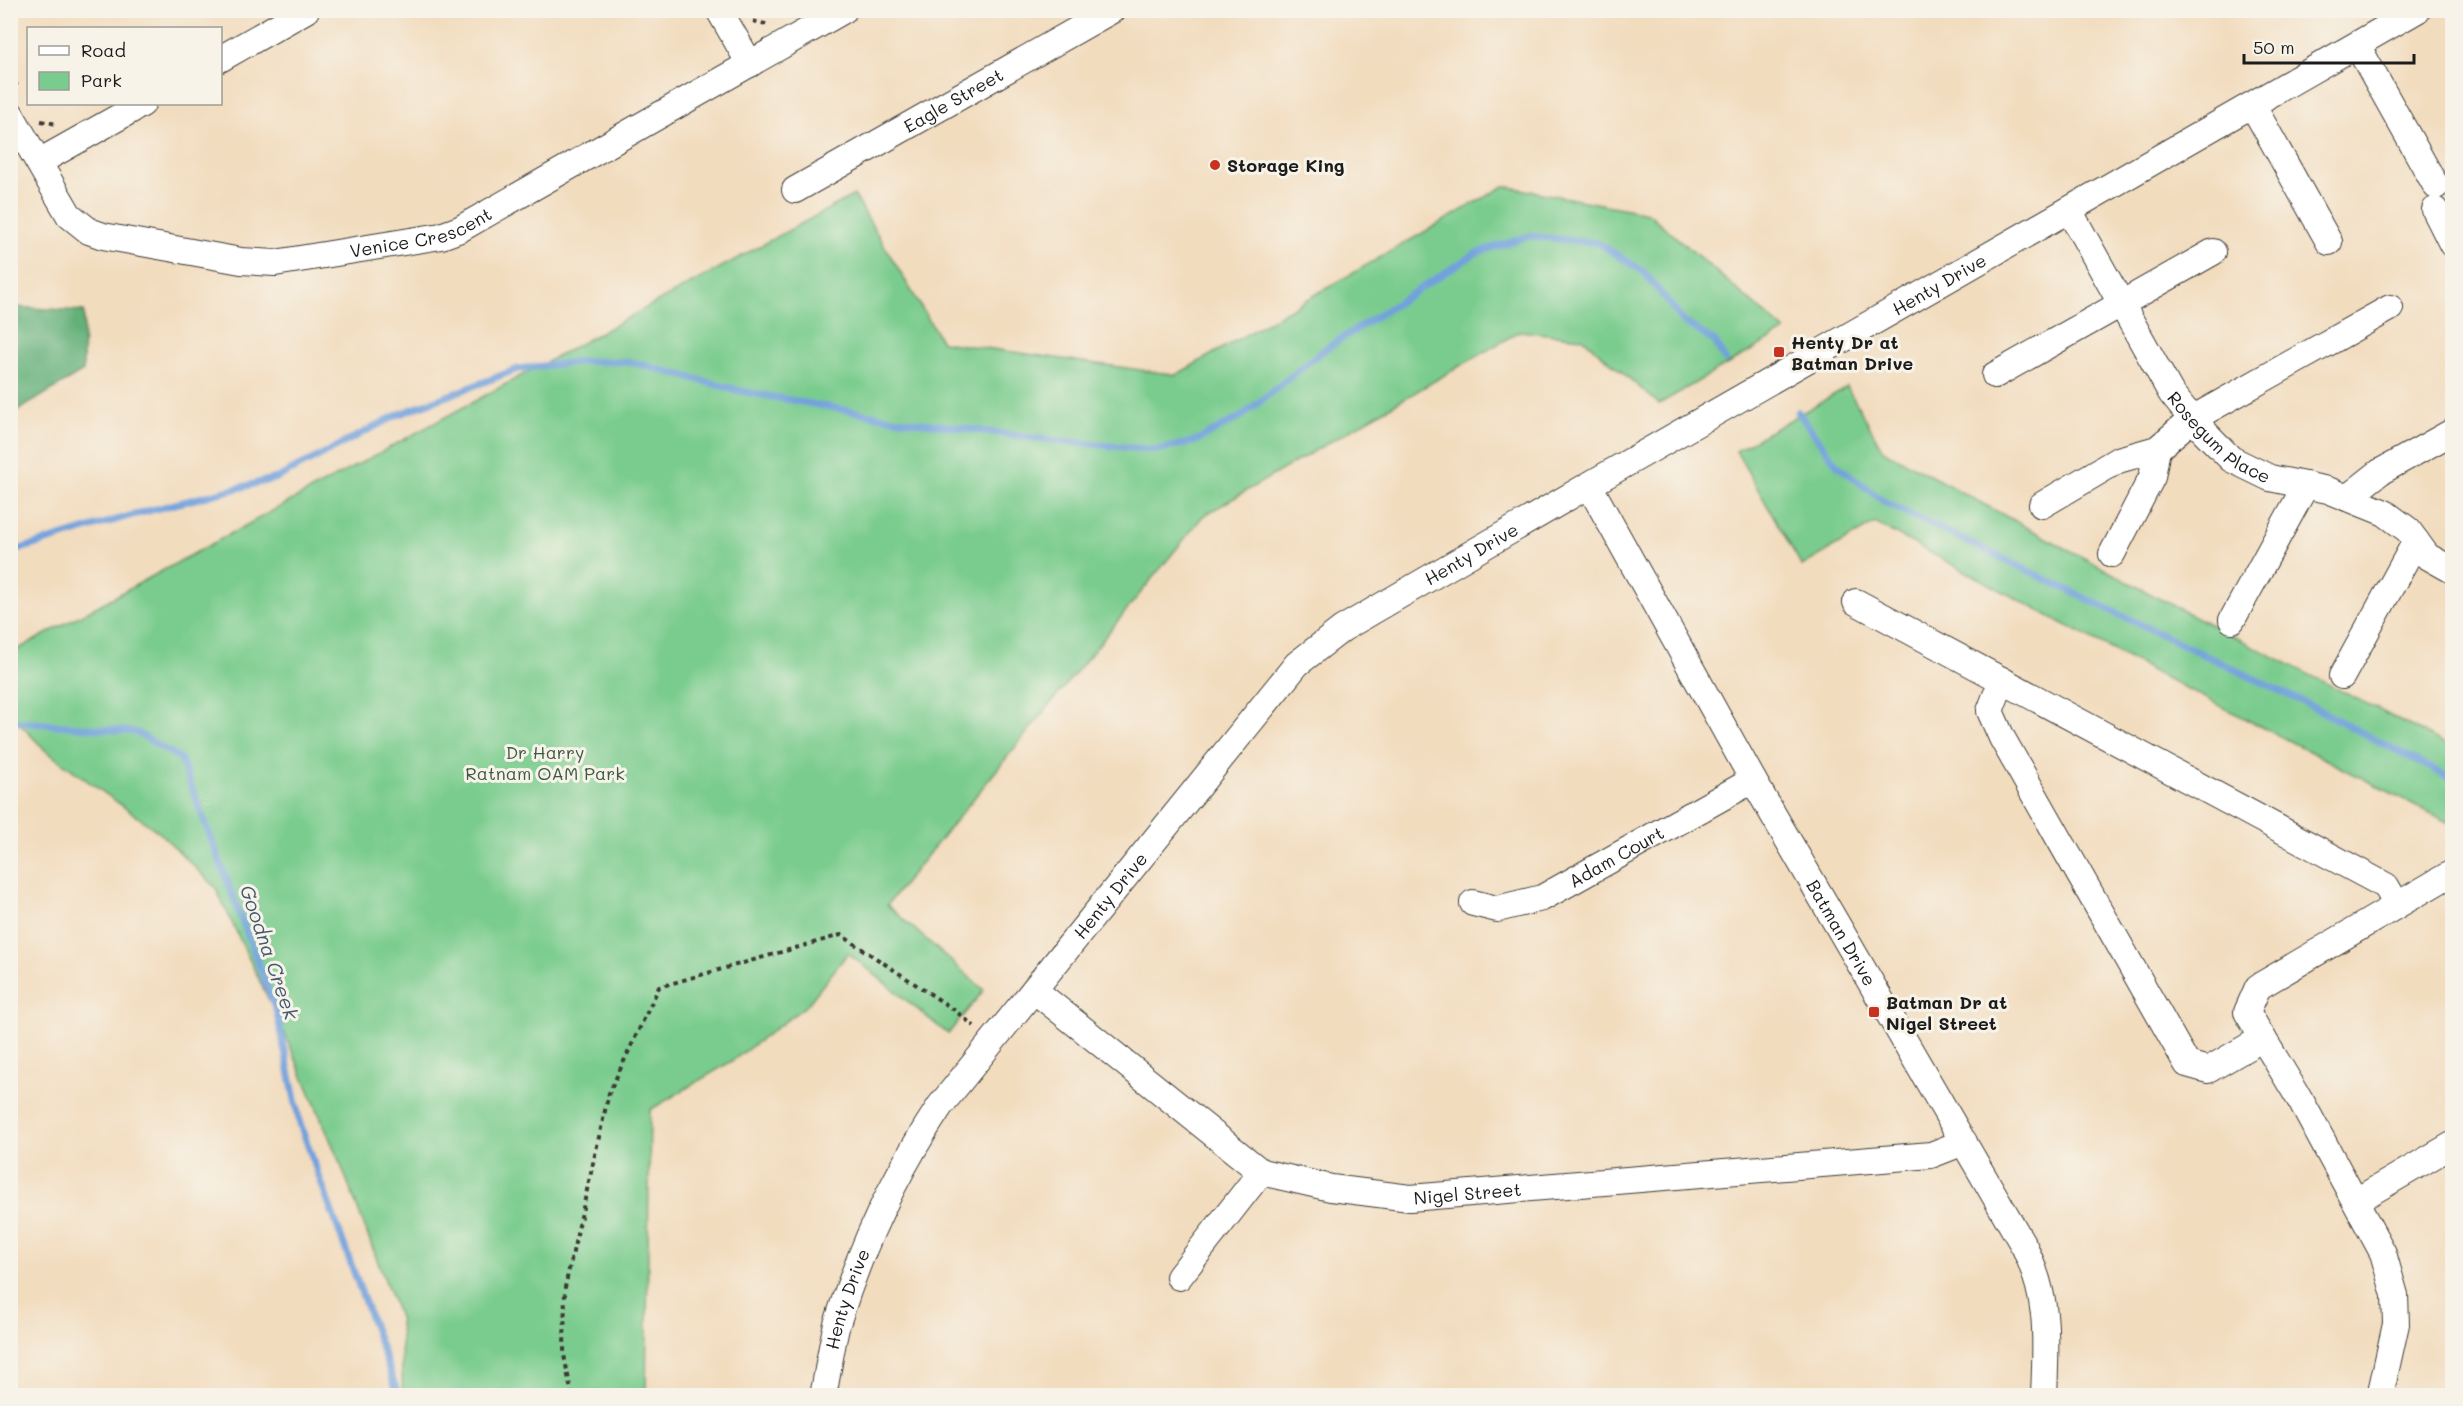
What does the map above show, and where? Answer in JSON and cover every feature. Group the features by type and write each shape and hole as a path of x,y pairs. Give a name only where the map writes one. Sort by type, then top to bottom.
{"street":[{"path":"222,58 306,10"},
{"path":"719,10 745,55"},
{"name":"Venice Crescent","path":"23,112 47,157 69,215 89,231 103,236 241,261 275,263 441,236 460,229 745,55 844,10"},
{"name":"Eagle Street","path":"795,190 1112,10"},
{"name":"Henty Drive","path":"823,1395 837,1326 867,1237 910,1150 940,1106 1297,664 1342,629 2418,10"},
{"path":"2357,45 2435,198 2452,244"},
{"path":"47,157 140,105"},
{"path":"2253,106 2329,242"},
{"name":"Rosegum Place","path":"2069,210 2171,393 2192,419 2231,459 2270,478 2328,490 2385,513 2408,530 2427,556 2452,570"},
{"path":"1995,375 2213,252"},
{"path":"2042,506 2118,460 2157,449 2192,419 2390,308"},
{"path":"2347,498 2380,472 2452,432"},
{"path":"2112,554 2152,477 2157,449"},
{"name":"Batman Drive","path":"1589,485 1753,780 2025,1248 2041,1288 2047,1333 2044,1395"},
{"path":"2232,620 2306,485"},
{"path":"2342,676 2416,541"},
{"path":"1856,602 2386,886 2397,905"},
{"path":"2002,680 1990,711 2002,738 2187,1065 2208,1070 2263,1038"},
{"name":"Adam Court","path":"1473,903 1497,909 1542,898 1753,780"},
{"path":"2380,1395 2396,1324 2395,1295 2383,1253 2302,1103 2247,1012 2258,987 2452,873"},
{"name":"Nigel Street","path":"1034,990 1261,1172 1331,1188 1410,1198 1931,1155 1964,1142"},
{"path":"2356,1201 2452,1145"},
{"path":"1179,1277 1261,1172"}],"path":[{"path":"749,19 756,23 772,25"},
{"path":"745,55 779,25"},
{"path":"10,74 17,86 10,89"},
{"path":"23,112 41,121 38,124 47,157"},
{"path":"572,1395 564,1355 565,1287 609,1093 659,987 841,935 953,1009 992,1041"}],"green space":[{"name":"Dr Harry Ratnam OAM Park","path":"1504,186 1648,213 1785,331 1659,404 1582,338 1520,331 1203,516 887,905 984,990 948,1034 848,953 807,1005 732,1061 650,1110 646,1395 403,1395 400,1320 343,1170 284,1032 215,887 160,833 46,751 11,715 11,653 854,195 942,342 1176,375"},
{"path":"11,307 84,311 83,371 11,415"},
{"path":"1847,387 1883,450 2162,600 2452,747 2452,824 2152,671 1875,523 1802,566 1736,451"}],"waterway":[{"path":"10,552 136,514 277,478 397,415 518,369 585,361 631,362 741,391 894,419 1057,441 1157,450 1196,441 1242,416 1325,349 1476,253 1529,236 1598,243 1644,272 1683,321 1715,342 1725,360"},
{"path":"1798,412 1837,465 1886,503 2303,702 2452,779"},
{"name":"Goodna Creek","path":"10,721 136,732 181,759 277,1013 300,1124 399,1396"}],"place":[{"name":"Storage King","path":"1215,165"},
{"name":"Henty Dr at Batman Drive","path":"1779,352"},
{"name":"Batman Dr at Nigel Street","path":"1874,1012"}]}
